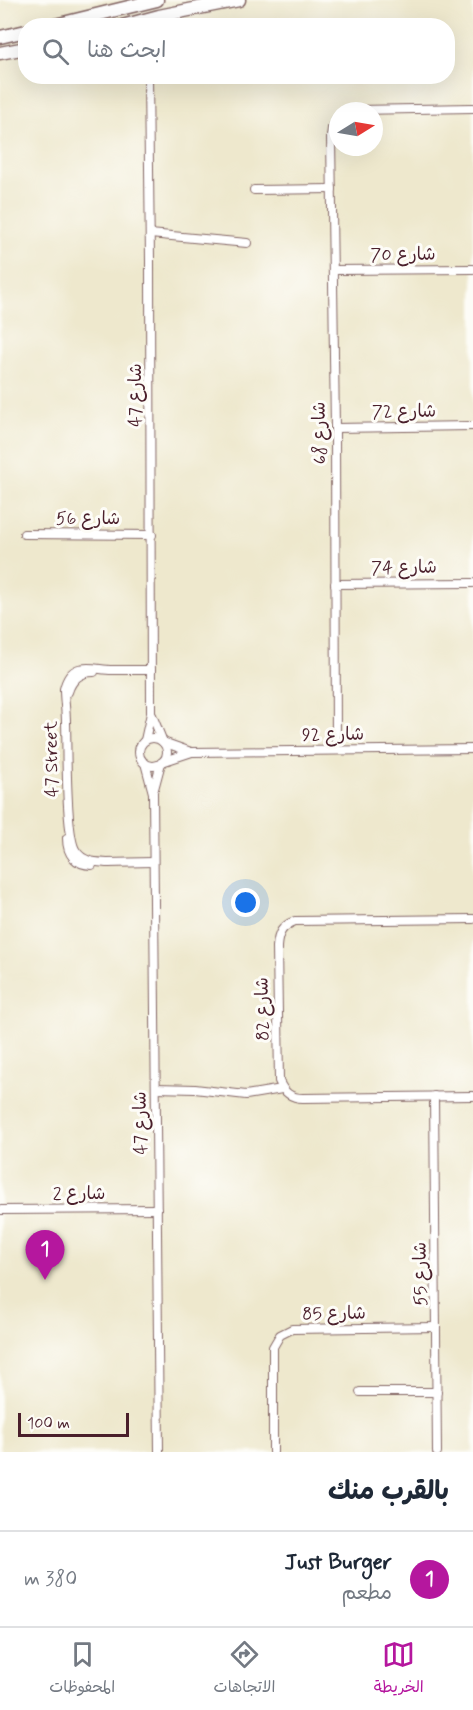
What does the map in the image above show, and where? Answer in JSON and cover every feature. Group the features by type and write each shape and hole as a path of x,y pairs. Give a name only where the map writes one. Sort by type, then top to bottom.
{"main road":[{"path":"84,18 157,0"},
{"path":"168,18 239,0"},
{"path":"0,37 18,33"},
{"path":"0,53 18,50"}],"street":[{"name":"شارع 47","path":"146,740 151,713 152,535 148,84"},
{"path":"383,110 473,108"},
{"name":"شارع 68","path":"332,156 336,750"},
{"path":"254,190 332,189"},
{"path":"150,234 247,243"},
{"name":"شارع 70","path":"333,270 473,269"},
{"name":"شارع 72","path":"335,428 473,426"},
{"name":"شارع 56","path":"24,534 152,535"},
{"name":"شارع 74","path":"335,584 473,583"},
{"name":"47 Street","path":"151,670 89,672 76,678 68,689 66,708 68,810 70,839 75,851 89,861 153,862"},
{"name":"شارع 47","path":"151,713 163,742"},
{"path":"154,738 163,742 167,752 162,762 153,766 145,763 139,752 146,740 154,738"},
{"name":"شارع 92","path":"163,742 192,752"},
{"name":"شارع 92","path":"162,762 192,752 473,749"},
{"name":"شارع 47","path":"153,793 162,762"},
{"name":"شارع 47","path":"145,763 153,793 159,1452"},
{"name":"شارع 82","path":"282,1089 278,1073 277,947 281,930 287,924 295,921 473,919"},
{"path":"156,1088 195,1089 246,1095 282,1089 295,1098 473,1095"},
{"name":"شارع 55","path":"434,1096 437,1452"},
{"name":"شارع 2","path":"0,1210 157,1209"},
{"name":"شارع 85","path":"273,1452 273,1347 280,1335 292,1329 436,1328"},
{"path":"360,1392 437,1392"}],"place":[{"name":"Just Burger","path":"45,1280"}]}
